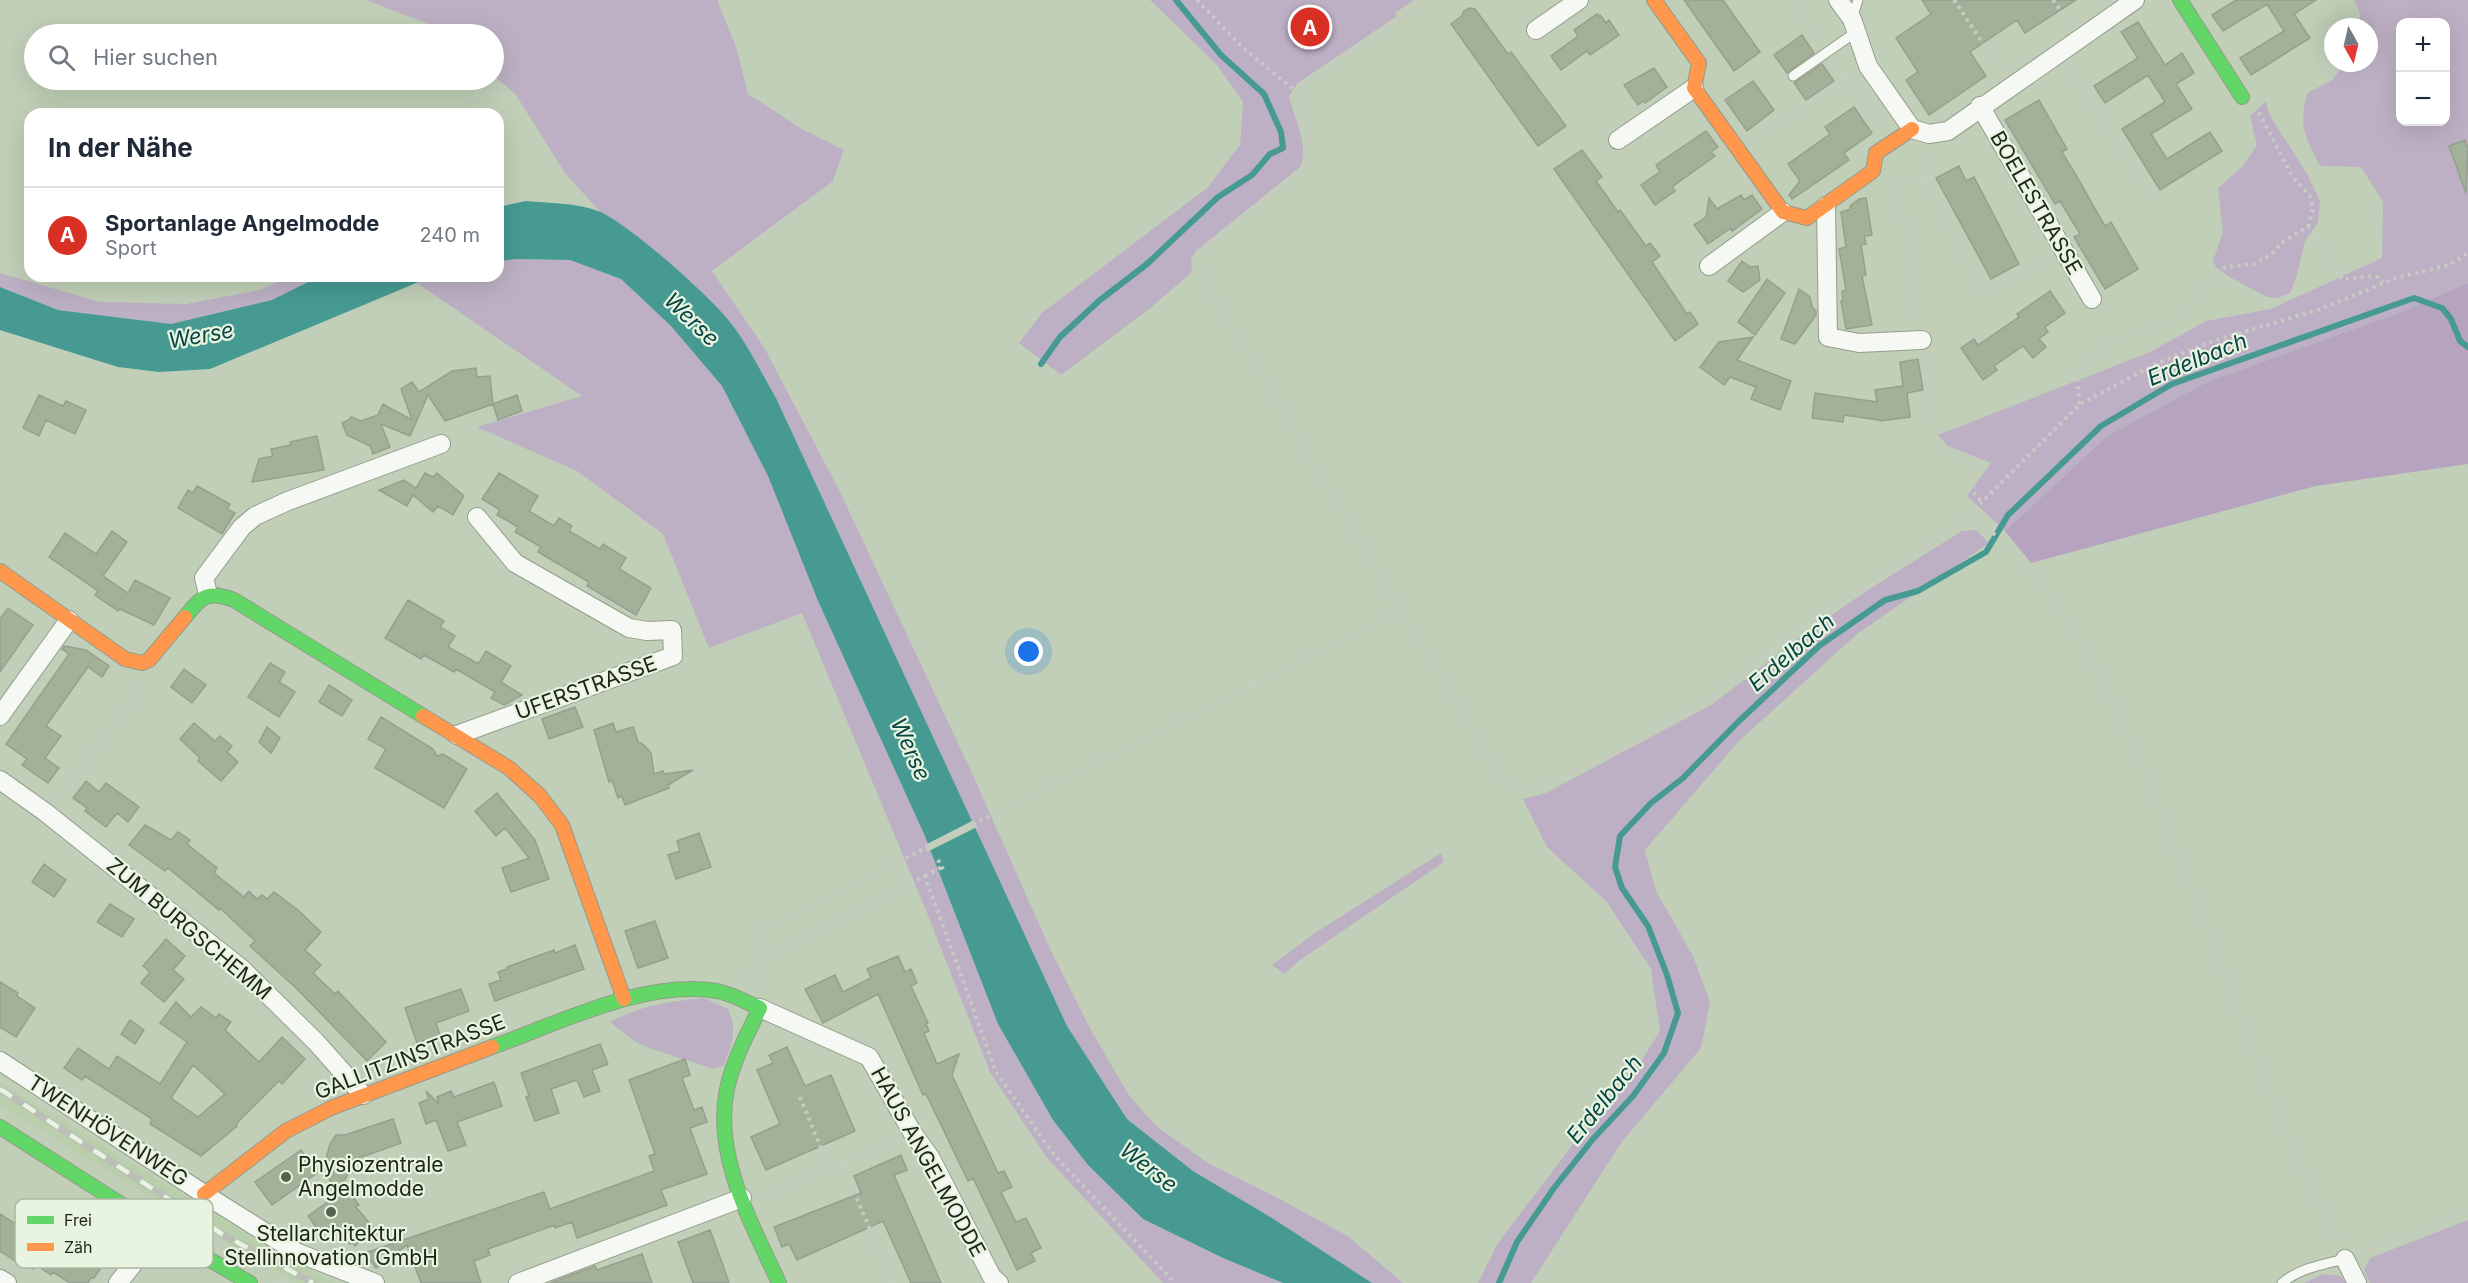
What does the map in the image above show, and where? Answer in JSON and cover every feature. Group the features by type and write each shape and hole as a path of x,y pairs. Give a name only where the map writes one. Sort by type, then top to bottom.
{"street":[{"path":"1536,30 1579,0"},
{"path":"1618,140 1694,88 1699,63 1654,0"},
{"path":"1838,0 1854,25 1868,66 1912,129 1929,134 1945,131 2135,0"},
{"path":"2180,0 2242,97"},
{"path":"1694,88 1783,212 1808,218 1873,171 1876,153 1912,129"},
{"name":"BOELESTRASSE","path":"1980,106 2092,299"},
{"path":"1826,206 1828,337 1859,343 1922,340"},
{"path":"1709,266 1783,212"},
{"path":"208,594 204,578 242,527 255,516 288,501 441,444"},
{"name":"UFERSTRASSE","path":"457,735 673,656 672,630 646,631 629,627 515,562 477,517"},
{"path":"0,571 125,658 142,663 158,651 200,598 208,594 220,594 234,600 509,768 540,796 562,825 624,999"},
{"path":"0,716 69,620"},
{"name":"ZUM BURGSCHEMM","path":"0,780 45,812 242,969 316,1042 363,1095"},
{"name":"HAUS ANGELMODDE","path":"648,993 680,990 730,995 869,1057 912,1132 930,1157 990,1281"},
{"name":"GALLITZINSTRASSE","path":"204,1194 286,1131 331,1108 624,999 648,993"},
{"path":"760,1008 737,1058 725,1103 725,1132 729,1158 743,1201 779,1283"},
{"name":"TWENHÖVENWEG","path":"0,1061 212,1199"},
{"path":"0,1127 113,1199"},
{"name":"TWENHÖVENWEG","path":"213,1200 298,1252 375,1283"},
{"path":"517,1283 743,1201"},
{"path":"2345,1258 2357,1283"},
{"path":"213,1261 250,1283"},
{"path":"118,1283 130,1268"},
{"path":"0,1279 7,1283"}],"lane":[{"path":"1793,76 1827,52 1854,25 1858,0"},
{"path":"2282,1283 2290,1276 2312,1267 2345,1258"}],"path":[{"path":"1197,0 1242,47 1297,92 1311,157 1303,168 1199,252 1198,268 1400,611 1506,784 1515,791 1526,793 1613,754 1700,706 1810,619 1890,573 1948,532 1982,502 2080,404 2156,364 2213,341 2321,309 2383,283 2449,265 2468,253"},
{"path":"1297,92 1303,85 1427,0"},
{"path":"1791,0 1891,142"},
{"path":"1954,0 2011,86"},
{"path":"2053,0 2079,38"},
{"path":"2058,53 2150,194"},
{"path":"1739,151 1845,76"},
{"path":"2080,404 2076,372 2108,345 2134,332 2160,326 2176,319 2216,271 2226,267 2254,264 2272,254 2280,244 2307,226 2313,208 2310,196 2292,176 2257,107 2242,97"},
{"path":"1924,178 1945,131"},
{"path":"1873,171 1898,182 1924,178"},
{"path":"1924,178 1984,293 2066,254"},
{"path":"1898,182 1939,449 1969,463 1975,494 1982,502"},
{"path":"2307,226 2317,235 2330,264 2342,279 2378,277 2383,283"},
{"path":"1969,514 2016,554 2057,602 2101,681 2140,763 2272,1098 2345,1258 2468,1210"},
{"path":"942,867 798,942 760,958 759,952 764,929 1400,611"},
{"path":"45,812 136,698 142,663"},
{"path":"938,860 945,873"},
{"path":"926,876 996,1072 1054,1155 1175,1283"},
{"path":"800,1097 830,1170"},
{"path":"743,1201 830,1170 912,1132"},
{"path":"842,1164 893,1283"},
{"path":"273,1283 285,1281 298,1252"}],"shaded area":[{"path":"366,0 717,0 736,47 748,94 802,129 844,150 833,181 712,271 765,349 840,492 971,771 1051,951 1091,1030 1128,1094 1156,1126 1208,1163 1349,1237 1403,1283 1372,1283 1272,1218 1193,1171 1127,1119 1067,1026 776,398 733,325 700,291 629,230 599,211 565,173 516,95 504,85 504,24 429,24"},
{"path":"1150,0 1414,0 1395,13 1397,16 1298,83 1289,96 1302,142 1303,159 1300,167 1196,251 1191,259 1192,272 1149,309 1061,375 1019,343 1042,313 1207,188 1240,145 1243,102 1217,65"},
{"path":"2354,0 2468,0 2468,283 2393,315 2207,382 2107,436 2005,531 1967,496 1991,463 1948,446 1938,435 2150,352 2206,321 2271,309 2382,258 2383,202 2361,167 2320,166 2304,131 2303,123 2307,93 2331,81 2338,72 2378,72 2378,18 2360,18 2360,13"},
{"path":"2266,101 2269,114 2307,174 2320,201 2318,223 2305,241 2290,293 2277,298 2267,297 2228,276 2216,267 2213,261 2223,232 2218,188 2242,167 2257,145 2250,116"},
{"path":"504,260 570,260 621,279 671,326 722,386 768,476 818,601 924,834 998,1024 1053,1120 1088,1165 1143,1219 1223,1258 1283,1283 1163,1283 1047,1158 990,1072 925,908 802,613 709,648 663,534 577,471 477,427 582,396 417,283 504,282"},
{"path":"0,273 24,280 24,282 100,302 186,304 260,290 277,282 308,282 272,300 171,324 58,310 0,287"},
{"path":"2468,283 2468,464 2316,486 2031,563 2005,531 2107,436 2207,382 2393,315"},
{"path":"1976,530 1989,543 1857,634 1738,742 1645,850 1656,891 1693,956 1710,1002 1701,1048 1621,1143 1531,1283 1478,1283 1498,1243 1570,1148 1628,1082 1660,1031 1651,969 1606,901 1547,847 1523,799 1546,793 1711,705 1813,628 1868,590 1962,531"},
{"path":"1441,853 1444,862 1300,960 1284,974 1272,965 1315,933"},
{"path":"704,998 728,1009 733,1024 731,1044 724,1065 714,1069 646,1047 634,1041 610,1022 656,1005"},
{"path":"0,1082 190,1199 154,1199 0,1105"},
{"path":"213,1213 273,1250 334,1283 297,1283 213,1235"},
{"path":"2468,1220 2468,1283 2370,1283 2364,1270 2370,1258"},
{"path":"2323,1274 2340,1276 2347,1283 2304,1283"}],"water":[{"name":"Werse","path":"526,201 581,206 598,211 629,230 649,246 710,300 734,327 776,398 1067,1026 1127,1119 1193,1171 1272,1218 1372,1283 1283,1283 1223,1258 1143,1219 1088,1165 1053,1120 998,1024 924,834 818,601 768,476 722,386 671,326 621,279 570,260 504,260 504,206"},
{"name":"Werse","path":"308,282 419,282 210,369 159,372 118,367 0,330 0,287 58,310 171,324 272,300"}],"pier":[{"path":"974,820 977,827 927,852 925,845"}],"building":[{"path":"1684,0 1723,0 1760,52 1734,71"},
{"path":"1922,0 2076,0 2025,33 2017,20 1970,52 1986,76 1929,115 1906,80 1918,72 1896,38 1931,14"},
{"path":"2236,0 2316,0 2294,14 2310,38 2251,75 2240,58 2284,31 2267,4 2223,31 2212,15"},
{"path":"1469,8 1475,9 1508,54 1511,52 1566,126 1538,146 1451,24"},
{"path":"1597,14 1606,23 1609,20 1619,35 1590,55 1587,51 1561,70 1551,56 1578,36 1574,30"},
{"path":"2138,22 2165,65 2182,53 2194,73 2176,84 2192,109 2151,134 2167,159 2210,132 2222,151 2160,190 2122,129 2165,102 2148,75 2105,103 2094,86 2138,58 2121,32"},
{"path":"1802,35 1814,53 1787,73 1774,55"},
{"path":"1822,64 1834,81 1806,100 1794,83"},
{"path":"1654,68 1667,87 1645,103 1643,101 1638,105 1624,85"},
{"path":"1753,81 1774,110 1747,131 1725,100"},
{"path":"2039,100 2067,149 2062,152 2105,226 2111,222 2138,269 2105,289 2074,237 2080,234 2060,201 2055,204 2005,120"},
{"path":"1854,107 1872,133 1844,153 1849,160 1792,199 1789,195 1800,181 1788,164 1830,134 1825,127"},
{"path":"1706,131 1718,147 1711,152 1715,156 1672,187 1675,191 1655,205 1641,185 1660,172 1656,165"},
{"path":"2465,140 2468,148 2466,193 2449,146"},
{"path":"1582,150 1602,177 1596,181 1618,212 1620,210 1646,246 1650,243 1660,256 1652,262 1687,314 1690,312 1698,324 1675,341 1554,169"},
{"path":"1959,166 1966,181 1974,177 2019,264 1991,279 1936,178"},
{"path":"1741,195 1744,200 1752,195 1762,209 1732,231 1731,228 1708,244 1694,225 1706,217 1709,198 1717,209"},
{"path":"1866,198 1872,235 1864,236 1866,244 1861,245 1866,275 1862,276 1872,325 1846,329 1841,301 1843,301 1842,291 1846,290 1839,249 1846,247 1841,212 1851,209 1850,206 1859,199"},
{"path":"1742,261 1750,267 1758,266 1760,280 1743,292 1728,281"},
{"path":"1767,279 1785,293 1755,335 1738,322"},
{"path":"1799,289 1810,297 1816,315 1795,344 1781,339"},
{"path":"2050,291 2065,313 2045,327 2048,332 2039,339 2046,347 2033,358 2023,346 1994,366 1997,370 1983,380 1961,348 1974,339 1978,345 2019,317 2017,314"},
{"path":"1753,337 1737,360 1791,381 1780,410 1751,399 1756,387 1730,377 1724,385 1700,367 1719,342"},
{"path":"1918,359 1923,390 1907,393 1910,417 1880,421 1844,415 1843,422 1812,418 1815,393 1877,402 1875,390 1903,386 1900,362"},
{"path":"476,368 477,377 490,376 493,404 445,421 428,395 410,436 381,424 390,447 373,454 370,446 347,435 342,423 351,417 361,421 378,415 383,404 412,420 401,389 412,382 419,392 452,371"},
{"path":"39,395 63,406 66,401 86,410 75,434 46,420 39,436 23,428"},
{"path":"517,395 522,411 498,420 493,404"},
{"path":"317,436 324,470 252,482 259,459 273,456 271,449"},
{"path":"425,473 433,477 437,473 464,496 453,515 438,506 433,512 413,495 407,506 379,490 404,480 416,488"},
{"path":"499,473 538,496 529,511 554,526 559,518 572,526 569,531 600,549 603,544 626,558 619,569 651,588 636,615 587,586 589,582 538,552 541,547 515,532 518,527 497,515 500,510 482,499"},
{"path":"197,486 230,504 227,509 235,513 222,534 178,508 188,490 193,493"},
{"path":"112,531 127,542 103,576 128,593 135,580 170,598 154,625 120,609 118,611 95,595 98,591 49,557 65,533 96,554"},
{"path":"408,600 444,621 440,627 455,636 448,647 479,663 486,651 511,666 501,682 522,695 504,705 491,698 495,692 456,669 454,672 424,655 421,659 385,638"},
{"path":"8,608 33,625 0,672 0,619"},
{"path":"64,646 86,650 109,666 102,677 88,667 46,726 61,736 45,758 59,768 48,783 22,765 27,759 6,744 69,654 62,649"},
{"path":"270,663 285,672 279,682 295,692 279,717 248,697"},
{"path":"184,669 206,685 192,703 171,687"},
{"path":"329,685 352,700 342,716 319,702"},
{"path":"575,707 583,727 549,739 542,719"},
{"path":"381,717 433,749 437,756 443,754 467,769 444,808 375,768 386,749 368,739"},
{"path":"194,723 215,741 220,736 232,746 227,752 238,762 221,781 198,761 200,758 180,739"},
{"path":"613,723 616,732 633,727 639,744 641,743 651,753 654,774 663,771 664,774 693,770 668,785 669,788 625,805 622,796 618,798 612,780 609,782 594,730"},
{"path":"267,727 280,738 271,753 259,742"},
{"path":"86,781 99,792 106,783 139,807 128,822 117,813 106,827 85,811 87,808 73,798"},
{"path":"497,793 535,840 549,879 511,892 502,868 529,858 505,828 496,836 475,811"},
{"path":"145,825 171,840 178,832 190,840 187,844 217,868 214,873 244,897 249,891 257,899 262,895 267,899 274,892 298,910 321,932 305,950 321,965 313,973 335,994 338,991 386,1042 367,1061 296,988 250,946 255,941 220,908 219,910 168,868 165,871 129,845"},
{"path":"699,833 711,867 676,879 668,855 680,851 677,841"},
{"path":"44,864 66,880 54,897 32,882"},
{"path":"110,904 134,919 122,937 97,922"},
{"path":"655,921 668,958 638,968 625,931"},
{"path":"166,939 185,956 173,970 184,979 164,1002 141,983 150,972 143,966"},
{"path":"575,945 584,969 495,1001 489,984 501,980 498,972 554,950 555,953"},
{"path":"898,956 905,972 911,969 917,983 911,986 928,1023 926,1024 929,1031 924,1033 937,1064 959,1054 952,1075 998,1173 1004,1171 1012,1187 1001,1192 1016,1222 1026,1218 1041,1248 1031,1253 1035,1261 1017,1270 973,1178 968,1181 926,1094 923,1095 878,994 823,1023 805,989 835,975 843,992 871,978 867,969"},
{"path":"0,982 18,993 17,996 35,1008 16,1037 0,1027"},
{"path":"461,989 469,1011 436,1023 440,1035 433,1038 430,1043 425,1040 417,1043 405,1008"},
{"path":"176,1002 191,1017 201,1007 216,1018 219,1014 231,1022 225,1030 259,1062 282,1037 305,1059 282,1084 279,1081 236,1124 237,1126 201,1156 150,1124 152,1119 85,1076 82,1080 64,1068 78,1048 109,1069 117,1056 160,1084 187,1042 160,1023","holes":["193,1065 225,1094 198,1117 171,1098"]},
{"path":"130,1020 144,1030 135,1044 121,1034"},
{"path":"600,1044 608,1064 592,1070 600,1091 584,1097 577,1080 551,1089 559,1113 535,1121 526,1097 529,1096 521,1073"},
{"path":"787,1047 805,1086 831,1075 855,1131 766,1170 751,1137 780,1124 757,1070 773,1063 769,1055"},
{"path":"685,1059 690,1075 682,1078 694,1110 702,1107 707,1122 690,1128 707,1174 661,1190 667,1205 577,1238 572,1222 555,1228 555,1225 488,1249 490,1255 474,1261 481,1283 421,1283 407,1245 376,1268 365,1253 544,1192 550,1209 654,1171 649,1156 655,1154 629,1080"},
{"path":"494,1082 502,1106 457,1122 466,1145 448,1151 436,1120 426,1124 419,1103 429,1099 426,1091 439,1104 437,1097 451,1091 454,1097"},
{"path":"393,1119 401,1143 356,1159 345,1180 342,1181 359,1205 356,1207 373,1227 355,1246 352,1242 350,1244 336,1224 320,1233 308,1216 336,1196 324,1166 330,1144 336,1135 345,1135"},
{"name":"Physiozentrale Angelmodde","path":"301,1150 317,1173 272,1205 255,1182"},
{"path":"901,1155 907,1170 894,1175 941,1283 911,1283 883,1221 797,1260 789,1244 782,1247 774,1227 861,1193 854,1176"},
{"path":"0,1214 15,1224 15,1261 0,1251"},
{"path":"710,1230 729,1283 693,1283 678,1242"},
{"path":"642,1254 652,1283 550,1283 595,1266 597,1270"},
{"path":"40,1268 101,1268 88,1283 70,1283 53,1272 51,1275"}],"waterway":[{"path":"1041,364 1060,337 1100,300 1147,264 1218,197 1252,175 1270,154 1283,148 1281,132 1264,94 1221,55 1176,0"},
{"name":"Erdelbach","path":"1499,1283 1517,1242 1554,1188 1593,1139 1633,1096 1664,1053 1678,1013 1667,975 1648,926 1622,888 1615,867 1620,836 1651,803 1683,778 1738,722 1819,646 1885,600 1918,591 1986,552 2008,515 2101,426 2172,384 2414,298 2442,308 2451,319 2460,341 2468,347"}],"railway":[{"path":"0,1089 168,1199"},
{"path":"213,1228 313,1283"}],"traffic: fast":[{"path":"2180,0 2242,97"},
{"path":"185,617 196,604 211,595 234,600 423,716"},
{"path":"492,1047 603,1006 661,991 689,989 717,991 760,1008 741,1048 727,1089 724,1114 725,1139 738,1189 779,1283"},
{"path":"0,1127 113,1199"},
{"path":"213,1262 250,1283"}],"traffic: slow":[{"path":"1654,0 1699,63 1694,88 1783,212 1807,218 1873,171 1876,153 1912,129"},
{"path":"0,571 125,659 142,663 149,660 185,617"},
{"path":"423,716 509,768 540,796 562,825 624,999"},
{"path":"204,1194 286,1131 331,1108 492,1047"}],"place":[{"name":"Sportanlage Angelmodde","path":"1310,27"},
{"name":"Physiozentrale Angelmodde","path":"286,1177"},
{"name":"Stellarchitektur Stellinnovation GmbH","path":"331,1212"}]}
